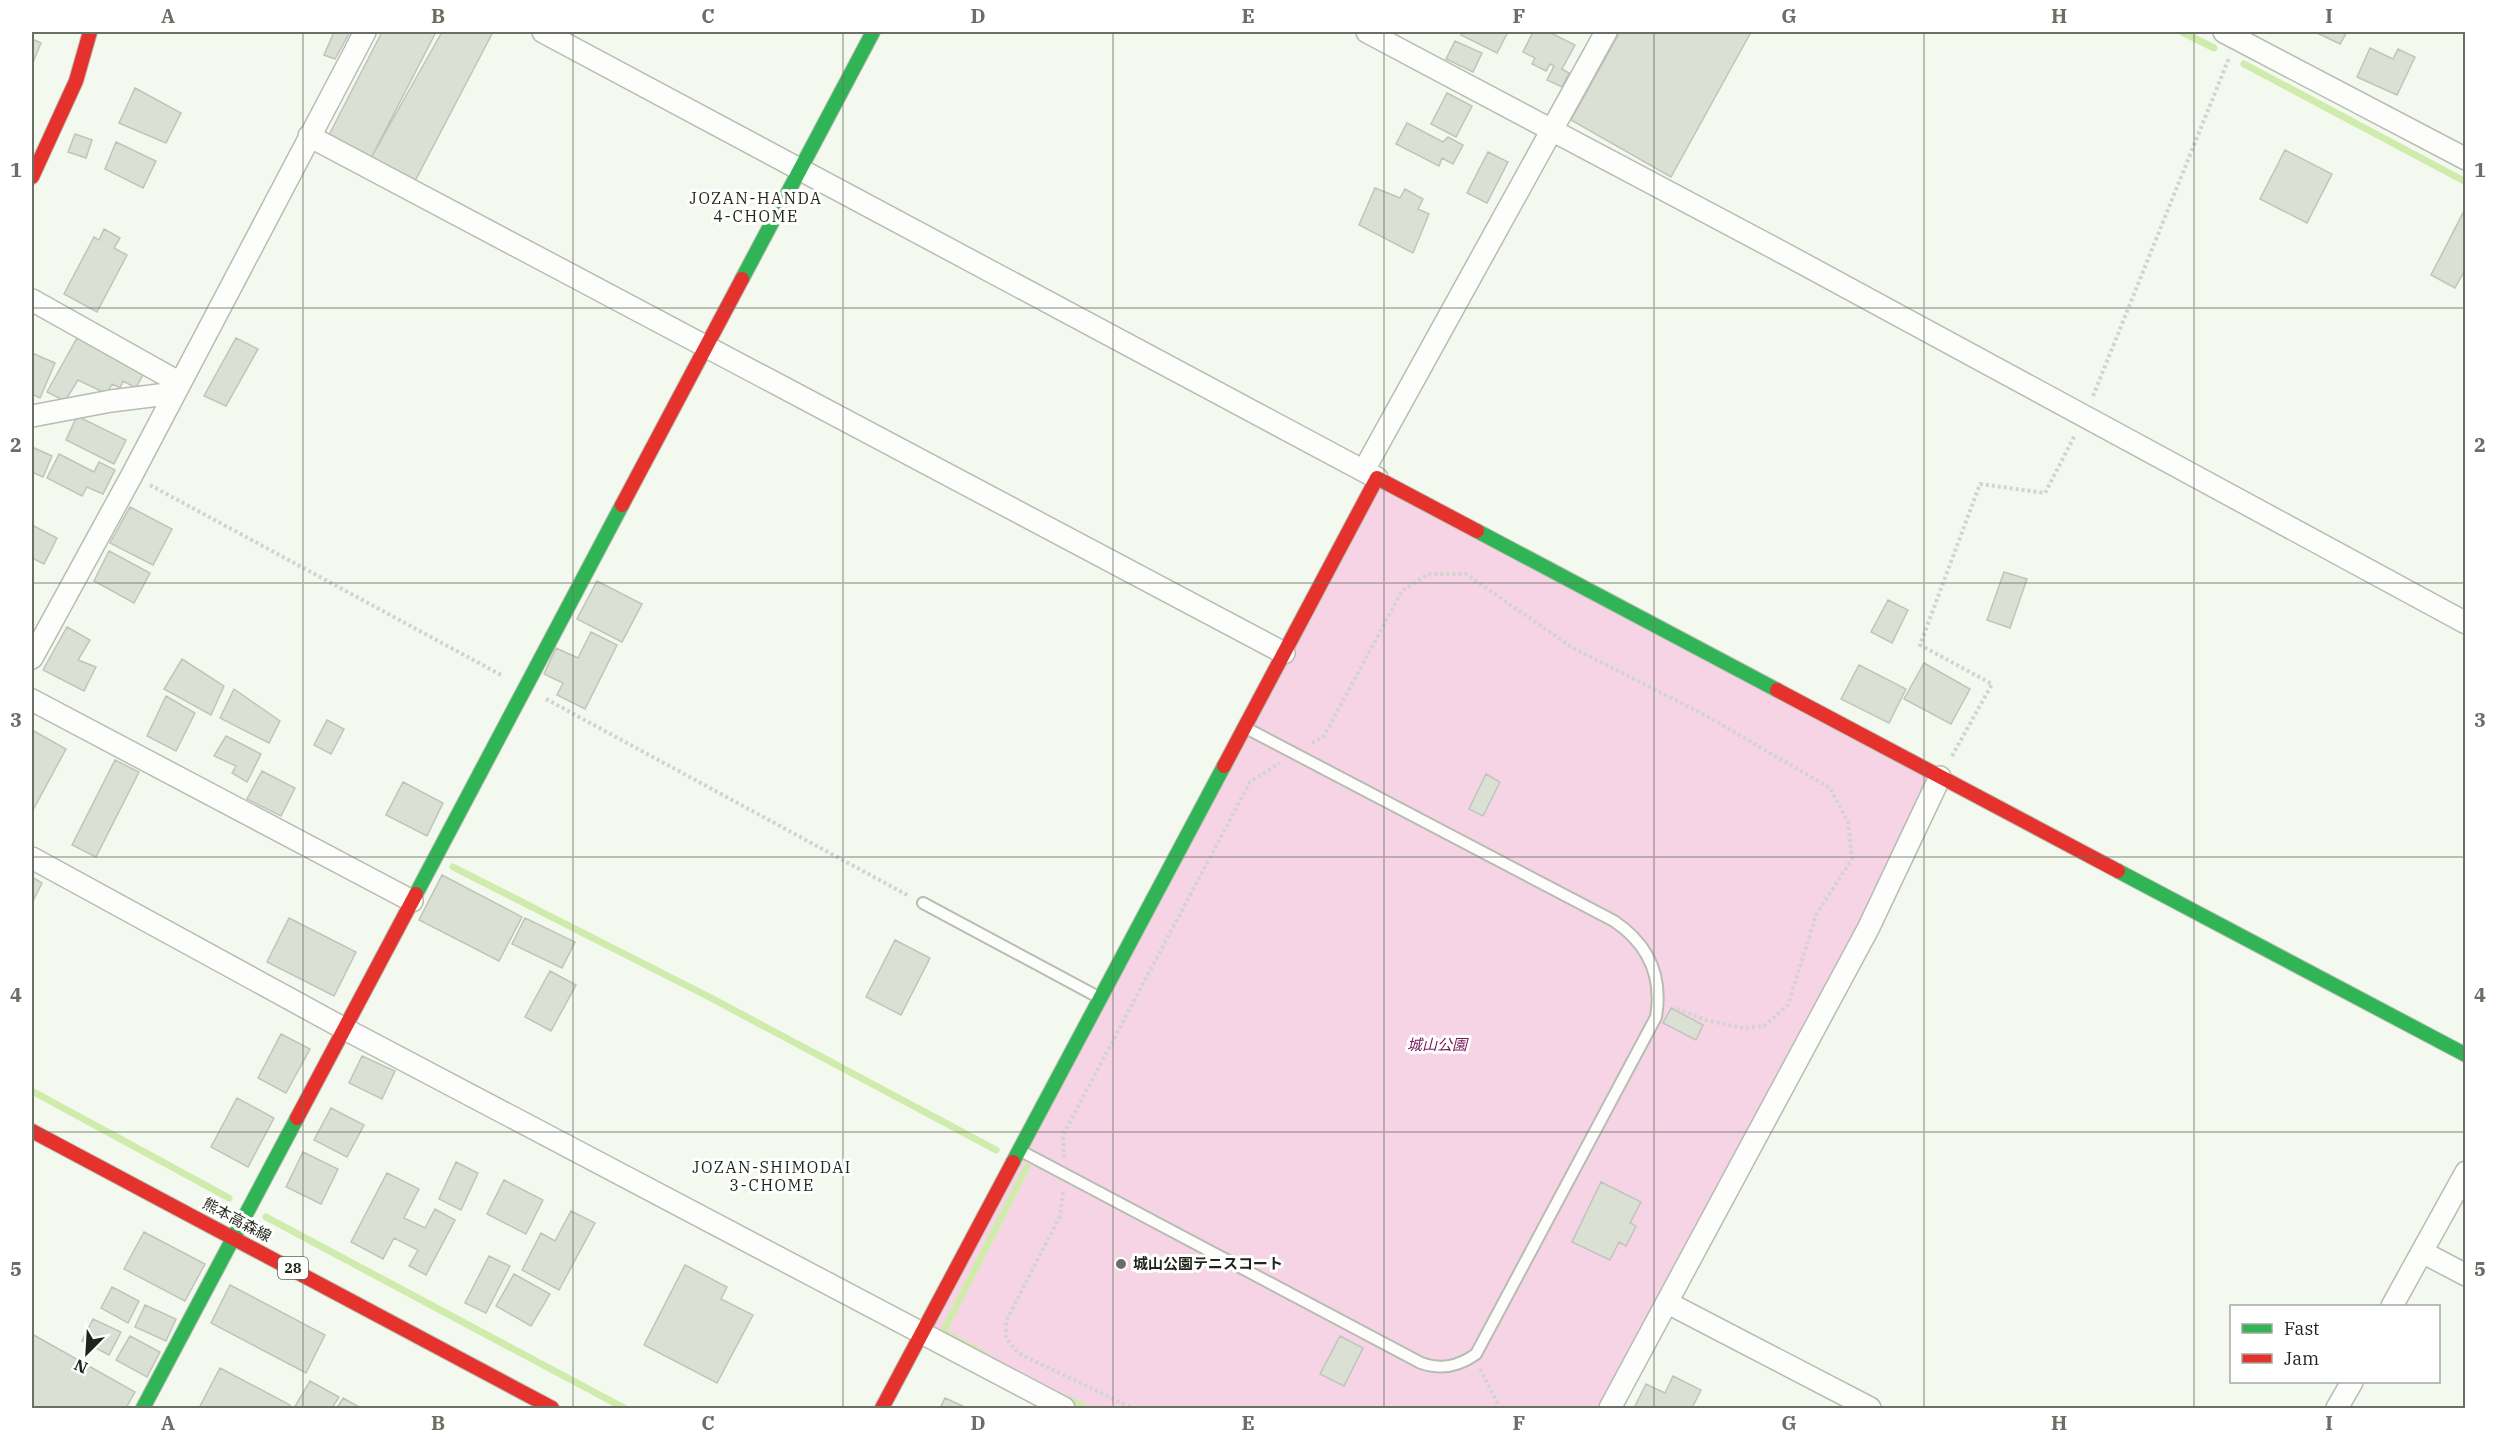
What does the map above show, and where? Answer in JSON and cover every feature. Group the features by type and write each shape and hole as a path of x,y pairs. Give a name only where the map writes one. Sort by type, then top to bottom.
{"street":[{"path":"32,177 76,81 90,32"},
{"path":"32,658 178,388 365,32"},
{"path":"543,32 798,170 2466,1055"},
{"path":"143,1408 232,1236 873,32"},
{"path":"1367,32 2466,623"},
{"path":"882,1408 1284,653 1371,474 1551,130 1606,32"},
{"path":"2233,34 2466,159"},
{"path":"309,136 1284,653"},
{"path":"32,300 178,388"},
{"path":"32,416 178,388"},
{"path":"32,700 411,901"},
{"path":"1610,1408 1868,929 1940,777"},
{"path":"32,858 344,1028 1064,1408"},
{"name":"熊本高森線","path":"32,1131 552,1408"},
{"path":"2393,1305 2466,1172"},
{"path":"2422,1252 2466,1275"},
{"path":"1668,1304 1870,1408"},
{"path":"2337,1408 2351,1383"}],"lane":[{"path":"1019,1150 1420,1363 1436,1368 1450,1366 1474,1356 1656,1017 1659,1001 1658,983 1645,948 1630,932 1614,921 1244,728"},
{"path":"923,903 1100,998"}],"path":[{"path":"1940,777 1992,684 1920,645 1980,484 2045,493 2084,416 2233,34"},
{"path":"1132,1408 1018,1353 1005,1338 1006,1321 1060,1216 1066,1175 1063,1135 1250,782 1324,736 1402,591 1428,574 1466,574 1573,648 1705,715 1830,788 1848,822 1852,859 1816,915 1788,1005 1764,1026 1743,1028 1706,1020 1659,1001"},
{"path":"1474,1356 1500,1408"}],"green space":[{"name":"城山公園","path":"1377,478 1940,777 1605,1408 1074,1408 922,1332"}],"building":[{"path":"334,32 350,32 335,59 324,55"},
{"path":"382,32 436,32 371,158 329,135"},
{"path":"442,32 493,32 415,181 371,158"},
{"path":"1463,32 1508,32 1497,53 1461,35"},
{"path":"1533,32 1549,32 1575,45 1562,69 1569,73 1562,87 1547,80 1554,66 1550,64 1546,71 1532,64 1535,58 1523,52"},
{"path":"1620,32 1751,32 1671,177 1571,120"},
{"path":"2315,32 2347,32 2340,44"},
{"path":"32,39 41,43 32,65"},
{"path":"1455,41 1482,53 1473,72 1446,59"},
{"path":"2370,48 2393,59 2398,49 2415,57 2397,95 2357,77"},
{"path":"135,88 181,113 166,143 119,123"},
{"path":"1447,93 1472,106 1456,137 1431,124"},
{"path":"1407,123 1443,142 1448,137 1463,145 1453,164 1442,158 1439,166 1396,144"},
{"path":"75,134 92,140 86,158 68,152"},
{"path":"116,142 156,161 143,188 105,169"},
{"path":"2285,150 2332,174 2307,223 2260,199"},
{"path":"1488,152 1508,162 1487,203 1467,193"},
{"path":"1375,188 1400,198 1405,189 1423,199 1418,209 1429,214 1413,253 1359,225"},
{"path":"2464,211 2466,268 2455,288 2431,275"},
{"path":"104,229 120,238 114,248 127,255 97,312 64,294 94,237 99,240"},
{"path":"77,338 145,371 136,388 123,381 120,388 112,384 107,394 78,380 65,401 47,392"},
{"path":"236,338 258,349 226,406 204,396"},
{"path":"32,353 55,363 40,398 32,394"},
{"path":"77,416 126,440 114,464 66,440"},
{"path":"32,447 52,456 43,477 32,472"},
{"path":"59,454 94,472 99,462 115,470 103,494 87,487 82,496 47,478"},
{"path":"130,507 172,529 153,565 110,543"},
{"path":"32,525 57,538 44,564 32,558"},
{"path":"109,551 150,573 134,603 94,581"},
{"path":"2004,572 2027,579 2010,628 1987,620"},
{"path":"597,581 642,604 622,642 577,619"},
{"path":"1888,600 1908,610 1892,643 1871,632"},
{"path":"67,627 90,640 78,660 96,667 84,691 43,670"},
{"path":"591,632 617,645 585,709 557,695 563,683 544,674 556,648 578,658"},
{"path":"182,659 224,686 211,715 164,689"},
{"path":"1924,663 1970,689 1951,724 1904,699"},
{"path":"1859,665 1906,689 1889,723 1841,699"},
{"path":"234,689 280,721 269,743 220,718"},
{"path":"166,696 195,713 176,751 147,736"},
{"path":"327,720 344,729 331,754 314,745"},
{"path":"32,730 66,749 32,812"},
{"path":"226,736 261,754 247,782 232,773 236,766 214,756"},
{"path":"115,760 139,772 96,857 72,845"},
{"path":"262,771 295,788 281,816 247,799"},
{"path":"1486,774 1500,782 1483,816 1469,809"},
{"path":"403,782 443,803 427,836 386,815"},
{"path":"442,875 522,917 499,961 419,920"},
{"path":"32,877 42,883 32,903"},
{"path":"289,918 356,952 334,996 267,962"},
{"path":"525,918 575,942 562,968 512,944"},
{"path":"895,940 930,958 901,1015 866,997"},
{"path":"550,971 576,985 551,1031 525,1017"},
{"path":"1671,1008 1703,1025 1696,1040 1663,1023"},
{"path":"281,1034 310,1049 286,1093 258,1078"},
{"path":"362,1056 395,1071 382,1099 349,1083"},
{"path":"237,1098 274,1118 248,1167 211,1147"},
{"path":"331,1108 364,1125 347,1157 314,1140"},
{"path":"303,1152 338,1169 321,1204 286,1187"},
{"path":"456,1162 478,1173 461,1210 439,1199"},
{"path":"387,1173 419,1189 404,1218 425,1228 435,1209 455,1220 426,1275 409,1266 418,1250 394,1238 383,1259 351,1242"},
{"path":"504,1180 543,1200 526,1234 487,1214"},
{"path":"1601,1182 1641,1202 1630,1223 1636,1226 1626,1246 1619,1242 1610,1260 1572,1242"},
{"path":"571,1211 595,1223 559,1290 522,1270 541,1233 555,1241"},
{"path":"144,1232 205,1264 185,1301 124,1269"},
{"path":"489,1256 510,1266 486,1313 465,1303"},
{"path":"685,1265 727,1287 721,1299 753,1315 717,1383 644,1345"},
{"path":"514,1274 550,1294 531,1326 496,1306"},
{"path":"230,1285 325,1335 306,1373 211,1323"},
{"path":"112,1287 139,1301 128,1323 101,1308"},
{"path":"145,1305 176,1319 166,1341 135,1327"},
{"path":"93,1319 121,1332 109,1355 82,1341"},
{"path":"32,1334 135,1392 126,1408 32,1408"},
{"path":"130,1336 160,1352 147,1377 116,1360"},
{"path":"1340,1336 1363,1348 1344,1386 1320,1374"},
{"path":"220,1368 290,1405 289,1408 199,1408"},
{"path":"1673,1376 1701,1390 1692,1408 1634,1408 1646,1384 1665,1393"},
{"path":"310,1381 339,1397 332,1408 294,1408"},
{"path":"343,1398 361,1408 337,1408"},
{"path":"945,1398 967,1408 940,1408"}],"waterway":[{"path":"2182,32 2214,48"},
{"path":"2244,64 2466,182"},
{"path":"453,867 713,999 996,1150"},
{"path":"32,1091 229,1198"},
{"path":"982,1353 943,1332 1027,1167"},
{"path":"266,1217 624,1408"},
{"path":"1066,1398 1085,1408"}],"traffic: fast":[{"path":"742,279 873,32"},
{"path":"416,894 622,505"},
{"path":"1477,531 1777,690"},
{"path":"1013,1162 1224,766"},
{"path":"2118,871 2466,1055"},
{"path":"143,1408 297,1118"}],"traffic: jam":[{"path":"32,177 76,81 90,32"},
{"path":"622,505 742,279"},
{"path":"1224,766 1377,478 1477,531"},
{"path":"1777,690 2118,871"},
{"path":"297,1118 416,894"},
{"path":"32,1131 552,1408"},
{"path":"882,1408 1013,1162"}],"place":[{"name":"城山公園テニスコート","path":"1121,1264"}],"district":[{"name":"JOZAN-HANDA 4-CHOME","path":"756,207"},
{"name":"JOZAN-SHIMODAI 3-CHOME","path":"772,1176"}]}
